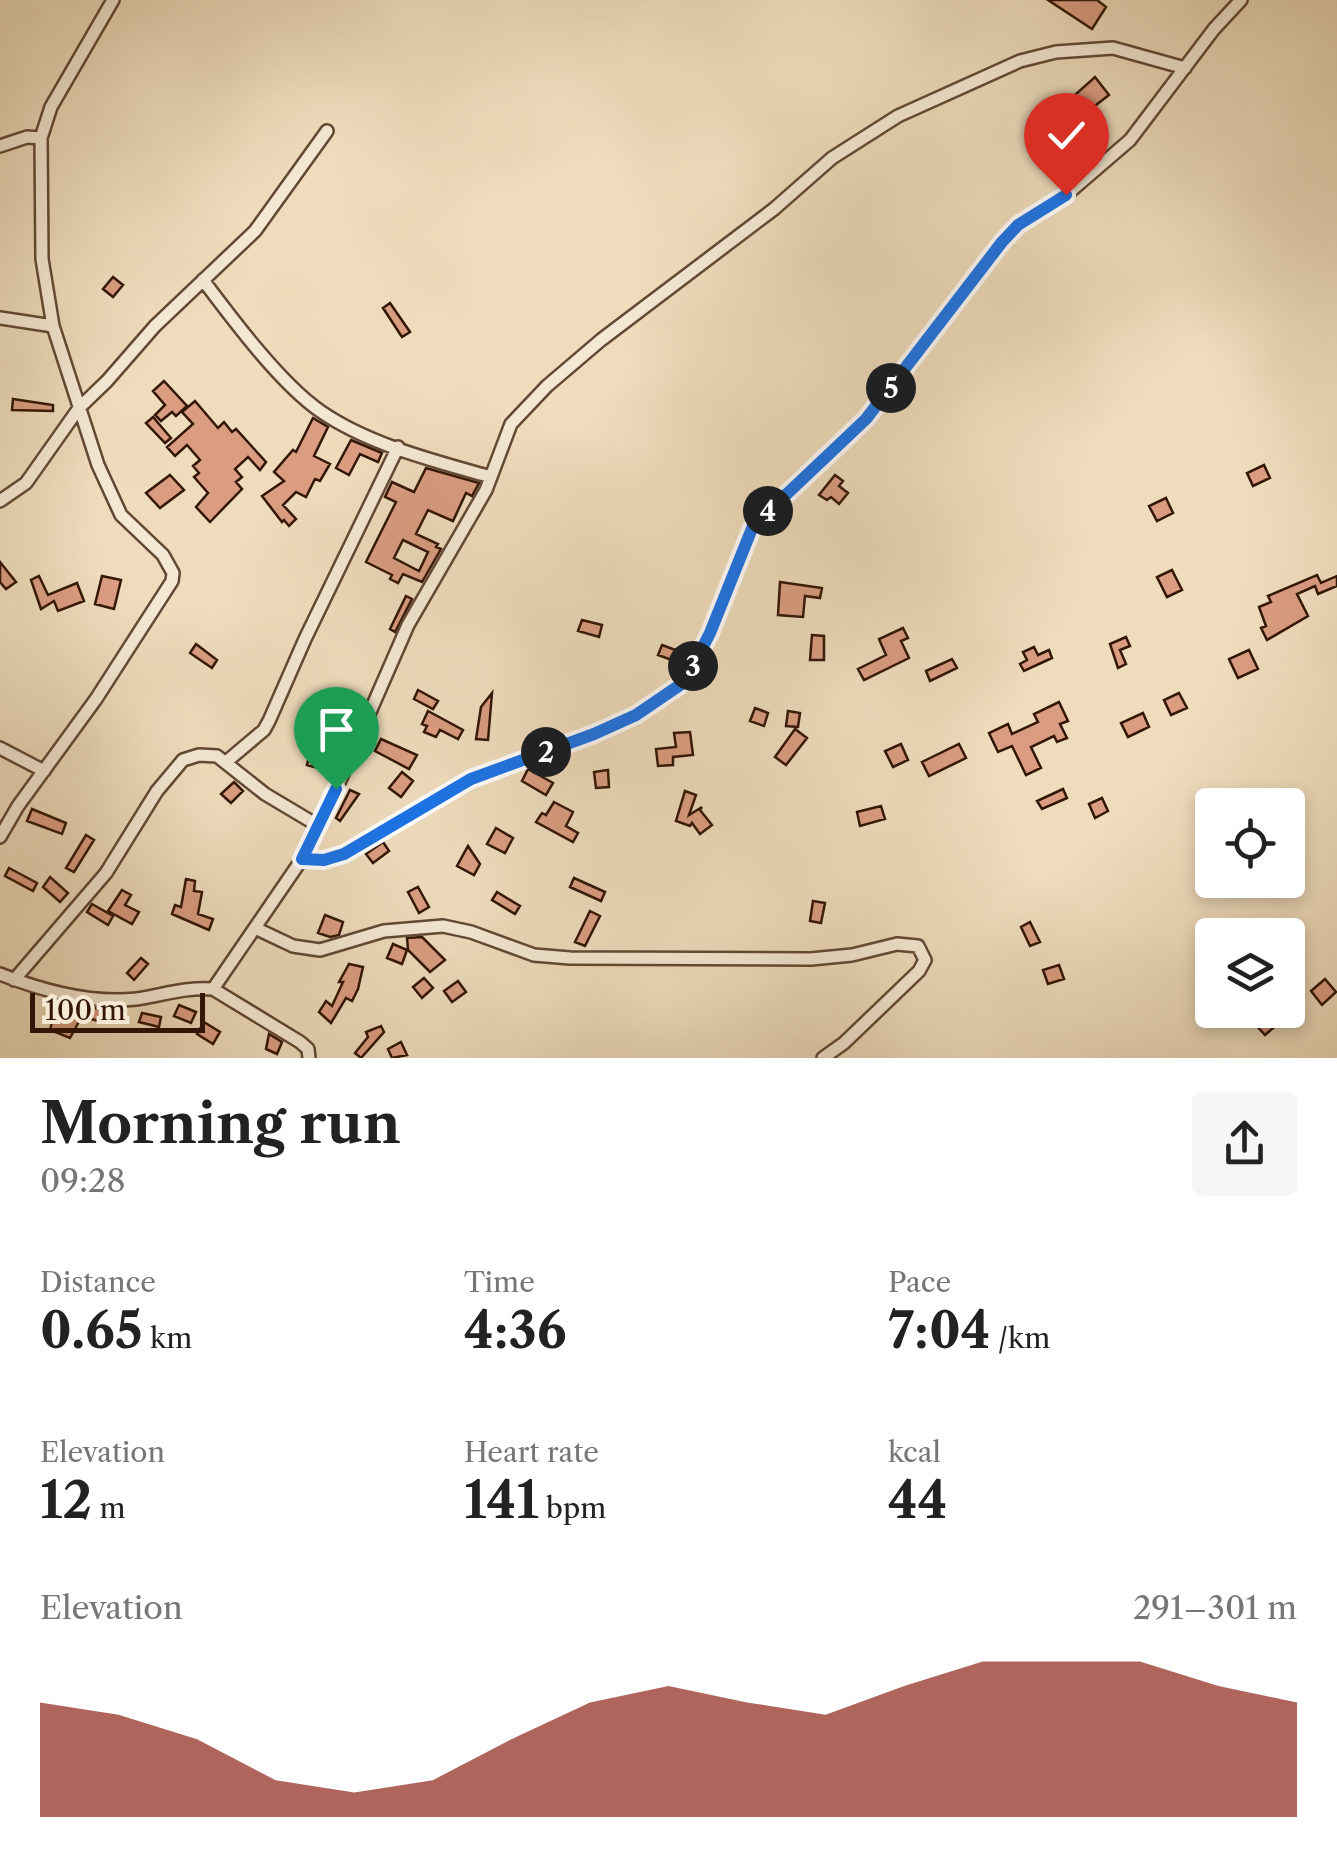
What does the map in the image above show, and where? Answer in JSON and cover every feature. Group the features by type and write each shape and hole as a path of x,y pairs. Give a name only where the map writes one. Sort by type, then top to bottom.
{"street":[{"path":"0,837 165,595 173,573 155,545 116,507 54,326 42,259 41,138 52,108 113,0"},
{"path":"302,859 324,860 344,854 471,779 636,715 680,685 710,633 753,526 866,419 1018,225 1066,195 1130,140 1241,0"},
{"path":"213,989 302,859 408,624 491,477 511,424 548,386 601,340 668,292 869,132 989,74 1056,52 1113,48 1185,68"},
{"path":"0,501 26,483 79,408 155,326 255,231 326,131"},
{"path":"0,146 27,137 41,138"},
{"path":"204,280 244,333 310,404 398,447 491,477"},
{"path":"0,318 54,326"},
{"path":"226,762 270,722 305,639 398,447"},
{"path":"0,748 44,770"},
{"path":"14,980 106,873 183,760 217,756 265,794 317,825"},
{"path":"255,928 293,946 320,950 384,931 443,926 534,955 570,958 811,959 852,955 896,944 918,946 925,960 919,971 824,1058"},
{"path":"0,974 74,996 108,1000 141,998 177,988 213,989 300,1042 308,1048 309,1058"}],"building":[{"path":"1048,0 1097,0 1106,7 1092,29"},
{"path":"1095,77 1109,95 1087,112 1081,105 1073,112 1066,103"},
{"path":"113,277 123,285 113,297 103,289"},
{"path":"390,303 410,332 402,337 383,308"},
{"path":"164,381 187,406 176,416 172,412 161,421 155,415 165,405 153,391"},
{"path":"13,399 53,405 53,411 12,410"},
{"path":"195,401 218,428 224,422 232,432 236,429 266,462 260,470 248,457 235,469 242,477 236,482 242,489 210,522 196,507 208,493 194,477 199,473 193,466 200,460 187,445 175,456 167,447 193,424 182,412"},
{"path":"153,417 171,438 165,443 146,423"},
{"path":"313,418 328,427 314,456 330,464 320,481 315,479 306,497 296,492 283,505 296,519 289,526 262,496 284,481 274,472 293,450 296,452"},
{"path":"351,440 382,453 378,462 360,454 349,475 336,468"},
{"path":"1264,465 1270,478 1253,486 1247,473"},
{"path":"426,468 479,483 472,496 466,493 453,521 428,510 416,534 441,549 422,582 403,574 398,583 390,579 392,575 366,562 396,502 385,497 392,482 414,492","holes":["403,540 428,552 419,571 394,558"]},
{"path":"170,475 184,490 160,508 146,493"},
{"path":"835,475 843,481 839,486 848,493 839,504 831,497 827,500 819,495"},
{"path":"1166,498 1173,513 1157,521 1149,506"},
{"path":"0,562 16,582 6,589 0,582"},
{"path":"1172,570 1182,590 1167,597 1157,577"},
{"path":"1317,575 1321,583 1337,576 1337,586 1318,594 1315,586 1297,594 1308,616 1267,640 1261,628 1266,626 1259,607 1271,602 1268,596"},
{"path":"39,576 48,595 77,583 84,601 58,611 54,601 41,609 31,580"},
{"path":"102,576 121,580 114,609 95,604"},
{"path":"780,582 822,588 820,598 805,596 803,617 778,615"},
{"path":"406,596 412,599 395,632 390,629"},
{"path":"582,620 602,625 599,637 578,631"},
{"path":"903,628 908,638 901,641 909,658 864,680 858,669 886,655 879,639"},
{"path":"812,635 824,636 824,660 810,660"},
{"path":"1126,637 1130,646 1120,650 1126,664 1118,668 1110,644"},
{"path":"196,644 217,660 212,668 190,653"},
{"path":"662,645 681,652 677,662 658,655"},
{"path":"1034,647 1038,655 1049,650 1052,658 1024,671 1020,664 1027,660 1023,652"},
{"path":"1249,650 1258,669 1238,678 1229,659"},
{"path":"952,659 957,668 930,681 926,671"},
{"path":"418,690 438,701 433,709 414,699"},
{"path":"492,693 488,740 476,739 481,707"},
{"path":"1179,693 1187,708 1171,715 1164,700"},
{"path":"1059,702 1068,721 1060,724 1067,738 1057,742 1054,736 1031,747 1041,768 1026,775 1012,746 998,752 989,733 1008,724 1012,734 1038,722 1034,714"},
{"path":"755,708 768,713 764,726 750,721"},
{"path":"428,711 463,730 458,739 440,730 436,737 424,732 427,726 422,724"},
{"path":"788,711 800,713 798,727 786,726"},
{"path":"1143,713 1149,727 1128,737 1121,723"},
{"path":"795,729 807,738 786,765 775,757"},
{"path":"690,732 693,755 673,757 673,765 658,766 656,749 676,747 674,733"},
{"path":"381,739 417,755 409,769 375,751"},
{"path":"901,744 908,760 893,767 885,751"},
{"path":"959,744 966,758 929,776 922,762"},
{"path":"311,748 322,751 318,768 307,765"},
{"path":"528,769 553,783 546,795 522,781"},
{"path":"608,770 609,787 596,788 594,772"},
{"path":"402,772 413,781 401,797 389,788"},
{"path":"234,782 243,791 231,803 221,794"},
{"path":"1063,789 1067,798 1042,809 1037,801"},
{"path":"350,790 359,794 340,821 336,818"},
{"path":"685,791 696,795 689,815 702,807 700,810 712,825 700,834 692,823 690,826 676,821"},
{"path":"1102,798 1108,811 1095,818 1089,804"},
{"path":"554,802 573,812 566,826 578,833 573,842 536,822"},
{"path":"881,806 885,819 860,826 857,812"},
{"path":"32,809 66,823 62,834 27,821"},
{"path":"496,828 513,838 505,853 487,844"},
{"path":"86,835 94,840 74,872 66,868"},
{"path":"383,842 389,851 373,863 366,854"},
{"path":"468,846 480,864 474,875 457,866"},
{"path":"9,868 37,883 33,891 5,876"},
{"path":"50,877 68,893 60,902 43,887"},
{"path":"574,878 605,892 601,901 570,887"},
{"path":"186,879 195,881 194,891 202,892 198,914 213,919 209,930 172,914 175,905 181,907"},
{"path":"418,887 429,907 419,913 408,892"},
{"path":"122,890 131,895 125,905 139,912 132,924 108,911"},
{"path":"497,892 520,906 515,914 492,900"},
{"path":"813,901 825,903 821,923 810,921"},
{"path":"92,904 113,916 108,925 87,912"},
{"path":"590,911 600,916 585,946 575,942"},
{"path":"325,915 343,922 339,935 318,933"},
{"path":"1030,922 1040,942 1030,946 1021,927"},
{"path":"422,937 445,960 430,972 408,950 407,938"},
{"path":"393,944 407,950 402,964 387,958"},
{"path":"141,958 148,964 134,980 127,973"},
{"path":"349,964 363,967 358,989 352,1001 346,998 331,1023 319,1012 326,1001 332,1006"},
{"path":"1059,965 1064,979 1048,984 1043,970"},
{"path":"424,978 433,988 422,998 413,987"},
{"path":"1325,979 1336,992 1322,1005 1311,991"},
{"path":"458,981 466,992 452,1002 444,991"},
{"path":"49,1000 104,1011 101,1022 82,1016 70,1038 50,1030 56,1007 48,1004"},
{"path":"179,1005 196,1012 191,1023 174,1016"},
{"path":"142,1013 161,1017 159,1027 139,1022"},
{"path":"204,1022 220,1032 213,1044 197,1034"},
{"path":"381,1026 384,1032 361,1058 355,1053 368,1037 366,1032"},
{"path":"269,1034 282,1042 277,1054 266,1049"},
{"path":"401,1042 407,1055 392,1058 388,1049"}],"route":[{"path":"336,789 302,859 324,860 344,854 488,770 594,734 636,715 680,685 710,633 753,526 866,419 958,296 1018,225 1066,195"}]}
